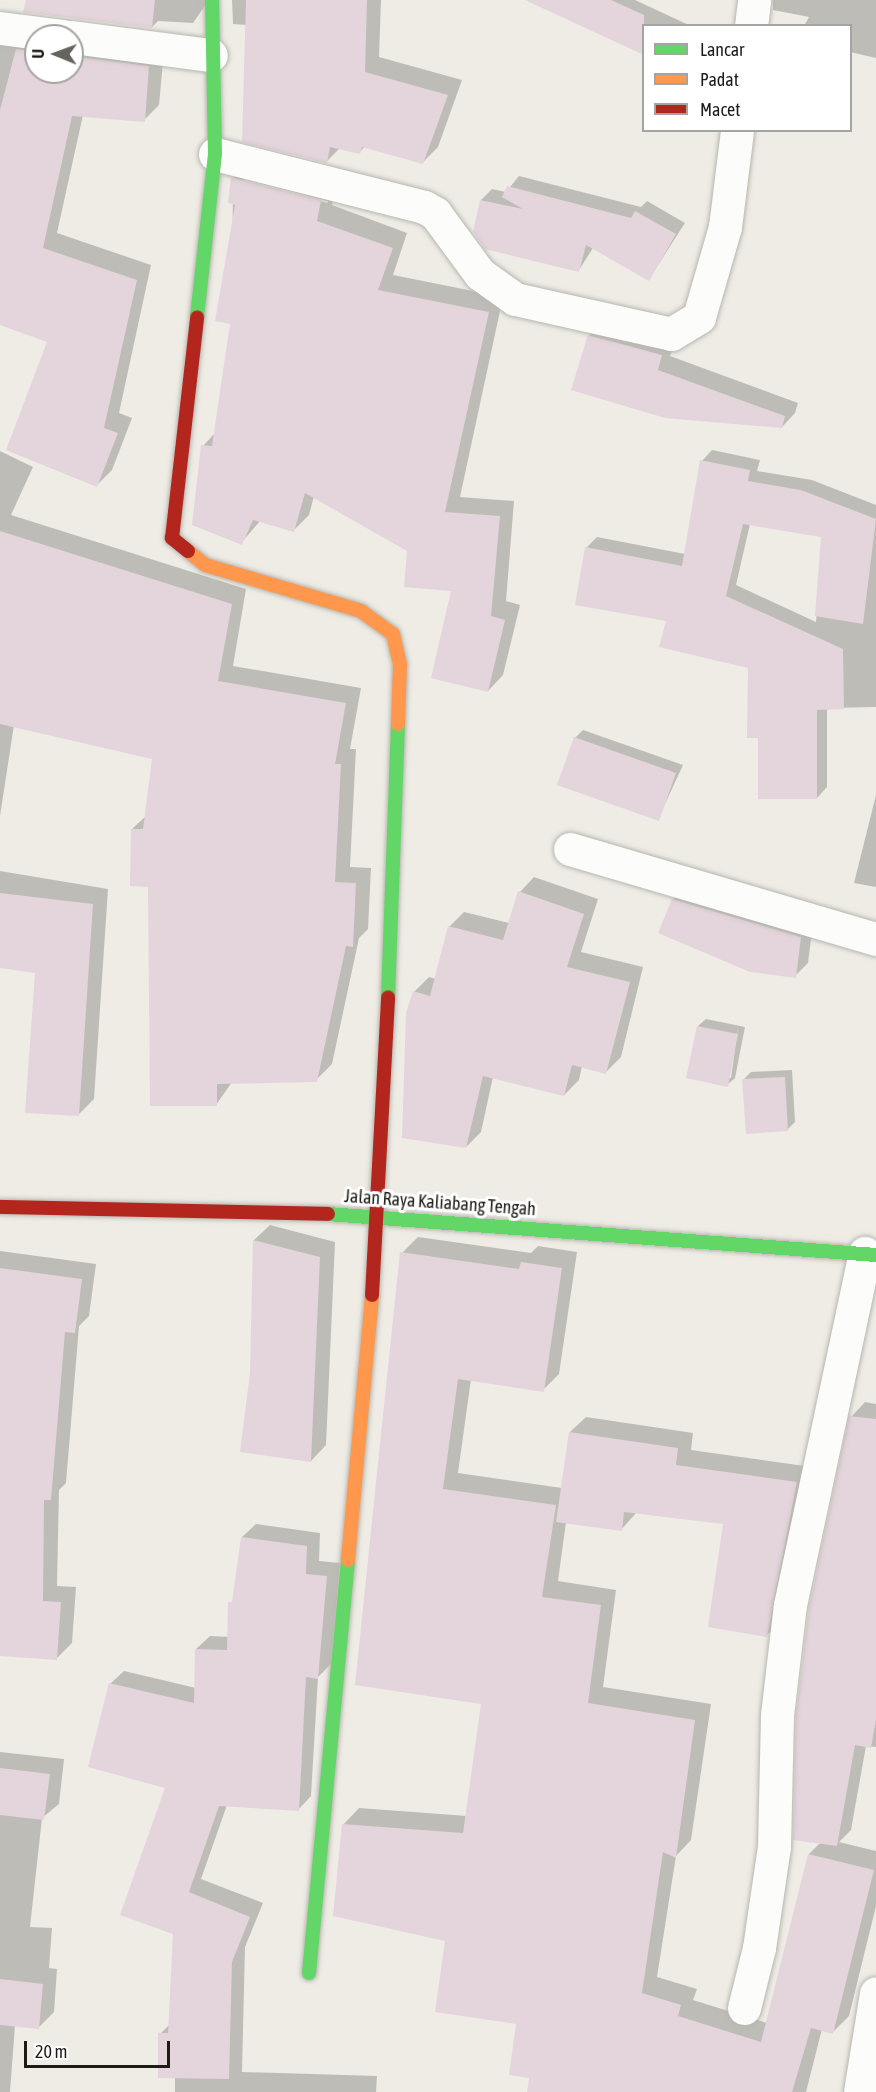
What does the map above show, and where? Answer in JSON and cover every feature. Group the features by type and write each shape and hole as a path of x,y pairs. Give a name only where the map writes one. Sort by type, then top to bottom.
{"street":[{"path":"212,0 211,55 215,154 172,538 205,565 361,611 393,634 399,665 380,1215 309,1973"},
{"path":"751,24 754,0"},
{"path":"0,28 24,31"},
{"path":"84,39 211,55"},
{"path":"215,154 424,207 480,273 515,299 671,334 699,317 724,227 737,132"},
{"path":"570,849 876,939"},
{"name":"Jalan Raya Kaliabang Tengah","path":"0,1207 380,1215 871,1254"},
{"path":"744,2008 759,1948 774,1847 777,1715 790,1605 871,1254"},
{"path":"860,2092 876,1993"}],"building":[{"path":"26,0 155,0 152,28 23,12"},
{"path":"246,0 367,0 365,72 448,95 423,164 362,147 360,154 330,147 327,163 242,142"},
{"path":"525,0 611,0 644,15 642,54"},
{"path":"16,49 24,50 24,84 84,84 84,58 149,66 145,122 72,116 43,248 137,280 104,428 118,433 97,487 6,450 47,342 0,325 0,110"},
{"path":"231,177 321,200 317,221 393,248 378,290 489,312 445,512 500,516 491,616 505,620 488,692 431,678 451,591 404,587 407,551 305,493 294,532 253,520 242,545 192,525 201,445 212,446 230,324 215,321 235,205 228,203"},
{"path":"507,186 631,218 635,211 676,234 649,281 586,245 579,272 485,249 473,232 480,200 523,209 502,197"},
{"path":"588,335 662,355 658,370 785,416 782,428 665,418 571,390"},
{"path":"700,460 750,470 748,481 801,490 876,519 863,624 815,616 821,537 743,524 726,596 843,649 844,709 817,710 817,799 758,799 758,738 747,738 748,668 659,647 666,621 575,605 585,547 682,566"},
{"path":"0,531 232,604 218,681 346,703 335,764 341,764 335,882 356,883 353,947 346,946 317,1082 217,1084 217,1106 150,1106 148,887 130,886 131,829 143,829 152,759 0,724"},
{"path":"574,737 676,773 659,821 557,785"},
{"path":"518,891 584,914 567,967 630,982 606,1074 572,1065 564,1096 483,1076 466,1148 402,1138 406,1013 413,991 430,996 448,926 503,940"},
{"path":"0,893 93,904 79,1116 25,1113 35,973 0,968"},
{"path":"672,899 801,937 796,978 750,972 658,933"},
{"path":"697,1026 738,1034 728,1087 686,1078"},
{"path":"785,1077 788,1131 746,1134 742,1079"},
{"path":"253,1240 320,1257 311,1462 240,1452 250,1373"},
{"path":"400,1252 519,1269 521,1262 562,1268 544,1392 458,1379 443,1489 556,1505 542,1597 601,1605 588,1703 695,1720 676,1858 663,1852 642,1993 681,2005 678,2016 761,2042 808,1854 874,1870 833,2034 811,2028 792,2092 527,2092 529,2078 509,2075 516,2024 435,2012 445,1941 333,1916 342,1824 463,1833 481,1704 355,1685"},
{"path":"0,1268 82,1279 75,1333 65,1332 51,1500 44,1500 43,1601 61,1602 57,1660 0,1656"},
{"path":"849,1416 876,1419 876,1720 871,1748 855,1745 837,1846 793,1840 796,1716 809,1608"},
{"path":"569,1432 678,1448 676,1465 797,1482 767,1637 708,1627 723,1524 624,1512 622,1531 556,1522"},
{"path":"241,1537 307,1546 306,1574 327,1576 318,1679 306,1677 299,1811 219,1806 189,1892 250,1917 232,1962 229,2079 158,2078 158,2033 168,2033 173,1934 120,1915 165,1788 88,1767 109,1683 194,1703 195,1649 227,1650 228,1602 232,1602"},
{"path":"0,1768 50,1774 44,1820 0,1815"},
{"path":"0,1979 43,1984 39,2029 0,2025"}],"traffic: fast":[{"path":"197,317 215,154 212,0"},
{"path":"388,997 398,724"},
{"path":"328,1214 876,1255"},
{"path":"309,1973 348,1560"}],"traffic: slow":[{"path":"188,551 205,565 361,611 393,634 400,665 398,724"},
{"path":"348,1560 372,1295"}],"traffic: jam":[{"path":"188,551 172,538 197,317"},
{"path":"372,1295 388,997"},
{"path":"0,1207 328,1214"}]}
